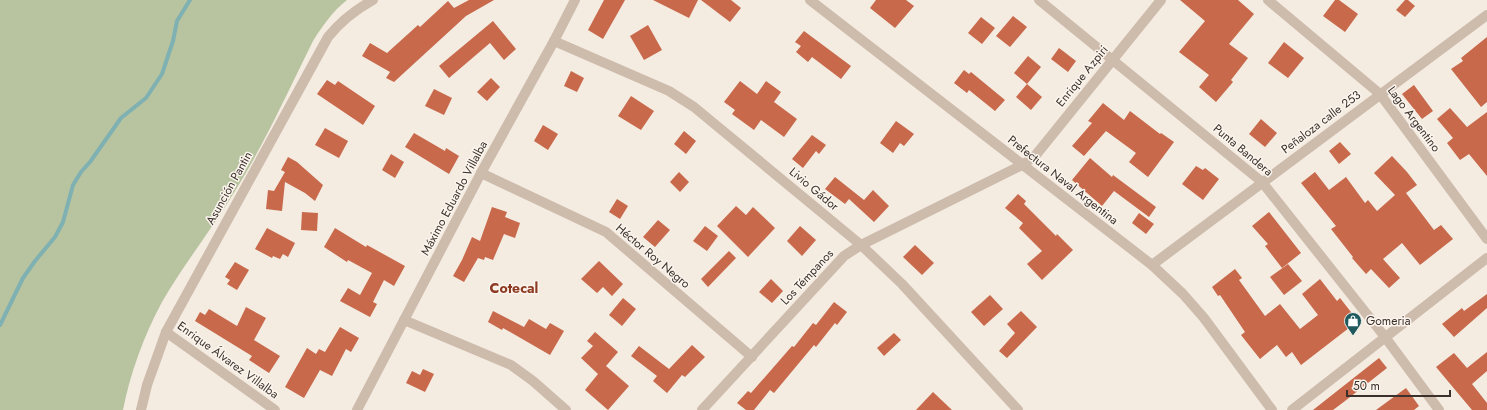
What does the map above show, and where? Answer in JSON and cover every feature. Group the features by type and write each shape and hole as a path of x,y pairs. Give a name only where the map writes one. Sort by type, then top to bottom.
{"street":[{"name":"Asunción Pantin","path":"141,410 147,385 166,332 328,37 340,23 358,8 373,0"},
{"name":"Máximo Eduardo Villalba","path":"358,410 404,320 575,0"},
{"name":"Prefectura Naval Argentina","path":"810,0 1152,265 1183,294 1204,318 1272,410"},
{"name":"Punta Bandera","path":"1040,0 1262,182 1385,337 1439,410"},
{"name":"Enrique Azpiri","path":"1022,165 1035,156 1161,0"},
{"name":"Lago Argentino","path":"1268,0 1380,94 1487,239"},
{"name":"Peñaloza calle 253","path":"1152,265 1487,15"},
{"name":"Livio Gádor","path":"554,41 669,91 694,107 861,245 902,284 1018,410"},
{"name":"Los Témpanos","path":"702,410 844,256 861,245 1022,165"},
{"name":"Héctor Roy Negro","path":"482,173 606,232 752,357"},
{"path":"1292,410 1487,258"},
{"path":"404,320 511,365 533,381 566,410"},
{"name":"Enrique Álvarez Villalba","path":"166,332 275,410"}],"green space":[{"path":"0,0 347,0 328,19 313,41 246,173 162,302 138,355 123,410 0,410"}],"building":[{"path":"469,0 494,0 466,16 394,82 386,78 390,72 362,56 370,43 387,53 418,25 420,27 448,1 454,8"},
{"path":"604,0 625,0 603,39 588,30"},
{"path":"653,0 698,0 689,18"},
{"path":"701,0 731,0 741,8 730,22"},
{"path":"876,0 906,0 914,6 895,28 870,8"},
{"path":"1180,0 1238,0 1254,14 1229,44 1248,58 1231,80 1233,82 1216,102 1199,87 1209,75 1179,52 1205,21"},
{"path":"1335,0 1339,0 1358,14 1345,32 1323,16"},
{"path":"1405,0 1408,0 1415,6 1405,17 1396,10"},
{"path":"1013,16 1027,27 1010,47 996,36"},
{"path":"981,17 995,28 982,44 968,33"},
{"path":"493,21 516,49 504,60 490,43 449,78 439,66"},
{"path":"648,25 662,50 644,60 630,36"},
{"path":"804,31 851,66 841,79 812,57 808,62 796,52 801,46 795,42"},
{"path":"1487,37 1487,102 1481,107 1451,69 1463,61 1461,58"},
{"path":"1284,42 1304,58 1288,78 1268,63"},
{"path":"1059,48 1076,61 1068,72 1051,59"},
{"path":"1028,56 1041,67 1027,84 1014,73"},
{"path":"964,70 969,74 971,72 1005,100 995,111 969,90 967,93 954,83"},
{"path":"571,71 584,78 577,92 564,86"},
{"path":"491,78 500,87 487,101 477,92"},
{"path":"327,80 335,85 338,81 375,106 363,125 317,94"},
{"path":"740,81 757,94 766,81 781,92 774,102 797,119 784,137 761,120 754,130 732,114 735,110 724,102"},
{"path":"1027,84 1042,97 1031,110 1016,97"},
{"path":"1414,85 1433,111 1422,119 1402,94"},
{"path":"434,89 452,98 444,115 425,106"},
{"path":"631,96 654,111 641,130 618,116"},
{"path":"1103,103 1124,120 1130,111 1160,134 1161,133 1174,142 1148,177 1129,162 1136,153 1106,131 1084,156 1072,146 1092,123 1088,121"},
{"path":"1450,108 1467,127 1487,112 1487,176 1469,154 1460,160 1447,143 1453,138 1437,119"},
{"path":"1261,119 1277,133 1265,147 1249,134"},
{"path":"896,121 914,134 904,146 900,143 893,153 880,143"},
{"path":"543,125 558,134 548,150 534,141"},
{"path":"325,128 348,141 339,158 315,145"},
{"path":"684,131 696,141 686,154 674,144"},
{"path":"414,133 445,151 446,148 459,156 449,174 405,147"},
{"path":"812,135 826,145 819,154 816,151 803,168 792,159"},
{"path":"1340,142 1351,154 1339,164 1329,151"},
{"path":"391,154 404,162 395,178 382,170"},
{"path":"1392,156 1417,185 1406,193 1434,230 1441,225 1453,239 1420,265 1402,243 1383,259 1400,278 1389,288 1371,269 1366,274 1352,258 1353,257 1331,229 1336,226 1301,183 1315,172 1329,190 1346,177 1365,203 1368,200 1377,211 1395,195 1374,173"},
{"path":"288,157 297,162 323,185 315,201 305,193 285,182 282,211 266,209 268,190 274,191 285,172 281,170"},
{"path":"1090,158 1112,177 1113,175 1156,207 1149,217 1114,191 1102,206 1072,180"},
{"path":"1196,166 1203,170 1205,168 1219,179 1203,200 1182,184"},
{"path":"679,172 689,182 680,192 670,182"},
{"path":"835,177 864,200 873,190 889,206 874,222 849,199 845,204 825,189"},
{"path":"1018,194 1026,201 1024,204 1056,236 1057,234 1073,250 1042,280 1027,264 1042,251 1019,228 1023,223 1005,208"},
{"path":"617,199 628,206 620,219 609,212"},
{"path":"736,206 746,215 753,207 775,228 748,257 717,226"},
{"path":"492,207 507,212 505,217 520,223 515,238 504,234 493,260 485,257 484,260 478,258 464,282 453,276 472,237 480,241"},
{"path":"302,212 318,213 317,231 301,230"},
{"path":"1269,212 1301,253 1282,268 1265,246 1268,244 1252,226"},
{"path":"1139,213 1154,224 1146,234 1132,223"},
{"path":"658,220 670,230 655,247 643,237"},
{"path":"705,226 718,236 707,251 693,241"},
{"path":"800,226 816,240 802,256 787,241"},
{"path":"267,228 295,243 288,257 283,254 280,259 273,256 272,258 255,249"},
{"path":"335,228 366,247 367,245 405,266 394,286 384,280 373,302 377,304 370,317 340,301 348,288 360,295 372,273 348,260 347,262 324,247"},
{"path":"915,245 934,263 922,275 903,257"},
{"path":"729,251 736,258 708,287 701,279"},
{"path":"599,261 623,284 612,296 603,287 597,293 581,279"},
{"path":"235,262 249,270 237,290 227,284 230,280 225,277"},
{"path":"1288,264 1302,281 1284,295 1270,277"},
{"path":"1235,269 1242,278 1239,280 1265,316 1280,304 1300,329 1318,315 1302,294 1320,279 1337,301 1340,298 1358,321 1301,365 1292,352 1286,357 1277,345 1260,359 1241,335 1245,332 1220,295 1218,296 1212,287"},
{"path":"771,279 783,291 772,303 759,292"},
{"path":"1487,294 1487,308 1454,337 1442,324 1462,308 1464,311"},
{"path":"990,295 1003,309 984,326 971,312"},
{"path":"623,298 636,309 622,326 609,315"},
{"path":"834,302 847,312 837,325 835,323 816,347 814,345 774,393 770,390 754,410 746,410 737,403 748,391 751,393 792,346 794,347 813,323 816,325"},
{"path":"246,307 266,318 254,340 280,356 269,373 249,360 252,356 195,321 200,312 205,315 209,309 237,326"},
{"path":"493,311 524,327 529,319 546,329 550,323 564,331 550,355 503,328 502,330 488,322"},
{"path":"1021,311 1037,327 1007,358 999,351 1015,333 1007,324"},
{"path":"340,327 359,338 351,352 346,349 332,376 320,370 304,398 285,387 307,348 316,354 319,349 325,352"},
{"path":"595,332 618,352 606,366 629,386 608,410 585,390 598,374 581,358 593,346 587,341"},
{"path":"894,333 901,340 884,356 877,348"},
{"path":"692,345 705,357 685,377 682,375 667,393 653,381 657,376 631,356 639,346 669,369"},
{"path":"1487,352 1487,371 1472,384 1487,403 1487,410 1472,410 1436,367 1454,353 1467,368"},
{"path":"1379,358 1387,368 1333,410 1313,410"},
{"path":"423,369 434,374 425,392 406,383 412,371 420,375"},
{"path":"1406,388 1419,406 1414,410 1376,410"},
{"path":"933,392 952,410 916,410"}],"waterway":[{"path":"0,325 23,278 55,237 63,222 73,185 81,172 90,162 121,118 146,98 162,74 173,41 177,21 190,0"}],"place":[{"name":"Gomeria","path":"1353,336"}],"district":[{"name":"Cotecal","path":"514,288"}]}
